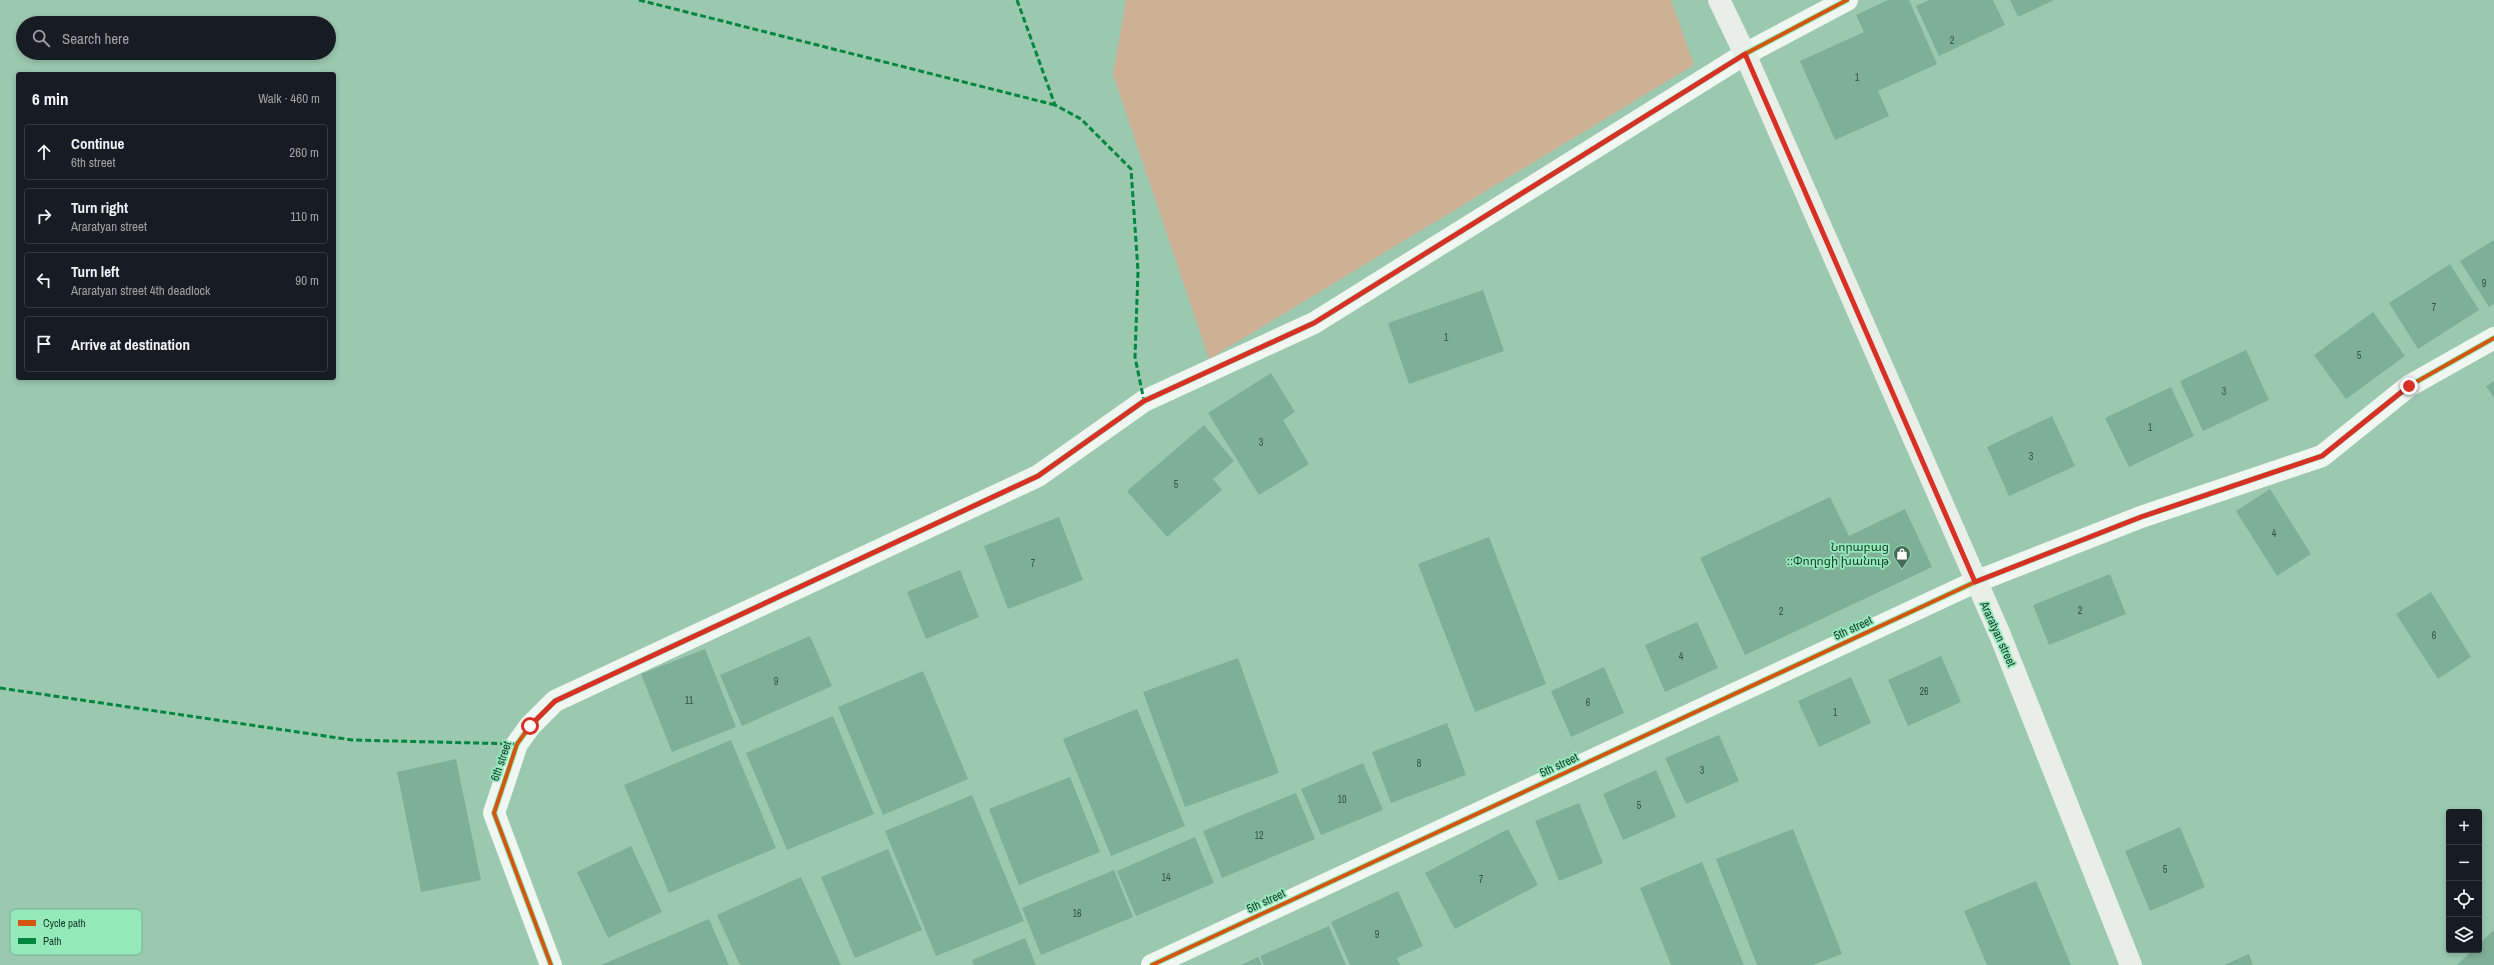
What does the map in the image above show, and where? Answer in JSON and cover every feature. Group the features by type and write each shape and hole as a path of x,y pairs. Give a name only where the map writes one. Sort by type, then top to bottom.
{"main road":[{"name":"Araratyan street","path":"1719,0 1745,54 1975,582 2000,636 2131,965"}],"street":[{"name":"6th street","path":"552,965 494,813 517,744 530,726 555,701 1038,476 1144,401 1314,323 1745,54 1847,0"},
{"name":"5th street","path":"1152,965 1975,582 2141,517 2322,456 2409,386 2494,338"}],"shaded area":[{"path":"1126,0 1671,0 1694,65 1209,359 1113,74"}],"building":[{"path":"1888,0 1909,0 1937,64 1878,91 1889,116 1835,140 1800,61 1864,32 1856,15"},
{"path":"1929,0 1993,0 2005,25 1939,56 1916,6"},
{"path":"2010,0 2054,0 2018,17"},
{"path":"2494,240 2494,304 2489,307 2460,261"},
{"path":"2450,264 2479,310 2418,349 2389,303"},
{"path":"1483,290 1504,351 1409,384 1388,323"},
{"path":"2373,312 2405,356 2346,399 2314,355"},
{"path":"2246,350 2269,400 2203,431 2180,381"},
{"path":"1271,373 1295,412 1283,420 1309,464 1259,495 1208,413"},
{"path":"2494,381 2494,398 2486,386"},
{"path":"2171,387 2194,436 2129,467 2105,418"},
{"path":"2052,416 2075,466 2009,496 1987,447"},
{"path":"1204,425 1234,461 1213,479 1222,490 1167,537 1127,491"},
{"path":"2270,489 2311,554 2277,576 2236,511"},
{"path":"1830,497 1849,536 1905,509 1932,567 1745,655 1700,558"},
{"path":"1059,517 1083,580 1008,609 984,546"},
{"path":"1489,537 1546,684 1475,712 1418,564"},
{"path":"960,570 979,617 926,639 907,592"},
{"path":"2110,574 2126,614 2049,645 2033,605"},
{"path":"2431,592 2471,657 2438,679 2396,614"},
{"path":"1697,622 1718,668 1665,692 1645,645"},
{"path":"810,636 832,686 742,726 720,675"},
{"path":"705,649 736,727 672,752 641,674"},
{"path":"1941,656 1961,702 1908,726 1888,680"},
{"path":"1238,658 1279,773 1185,807 1143,692"},
{"path":"1604,667 1624,713 1571,737 1551,691"},
{"path":"923,671 968,779 883,815 838,707"},
{"path":"1851,677 1871,723 1819,747 1798,701"},
{"path":"1137,709 1185,826 1111,856 1063,739"},
{"path":"833,716 874,814 787,850 746,753"},
{"path":"1447,723 1466,775 1391,803 1372,752"},
{"path":"1719,735 1739,781 1686,804 1665,758"},
{"path":"731,740 776,848 669,893 624,785"},
{"path":"456,759 481,880 421,892 397,772"},
{"path":"1363,763 1383,810 1321,835 1301,789"},
{"path":"1656,770 1676,817 1623,840 1603,794"},
{"path":"1070,777 1100,852 1019,885 989,809"},
{"path":"1296,793 1315,839 1222,878 1203,831"},
{"path":"972,795 1024,921 936,956 885,831"},
{"path":"1579,803 1603,863 1559,881 1535,821"},
{"path":"2180,827 2205,887 2150,911 2125,851"},
{"path":"1508,829 1538,885 1455,929 1425,873"},
{"path":"1793,829 1842,954 1813,965 1757,965 1716,859"},
{"path":"1195,837 1214,883 1136,916 1117,871"},
{"path":"631,846 662,912 608,938 577,872"},
{"path":"888,849 922,930 855,958 821,877"},
{"path":"1702,862 1744,965 1671,965 1640,888"},
{"path":"1114,870 1133,917 1041,955 1022,908"},
{"path":"801,877 841,965 740,965 717,915"},
{"path":"2036,881 2071,965 1987,965 1964,911"},
{"path":"1398,891 1423,946 1397,958 1400,965 1350,965 1331,922"},
{"path":"709,919 729,965 601,965"},
{"path":"1329,926 1346,965 1264,965 1260,956"},
{"path":"2494,930 2494,965 2457,965 2470,953 2482,953 2482,941"},
{"path":"1025,938 1036,965 974,965 972,960"},
{"path":"2249,954 2253,965 2224,965"},
{"path":"1258,957 1262,965 1241,965"}],"marked path":[{"path":"639,0 1055,105"},
{"path":"1017,0 1055,105 1081,119 1131,169 1138,271 1135,357 1144,401"},
{"path":"0,688 352,740 517,744"}],"cycle path":[{"path":"551,965 494,813 517,744 530,726 555,701 1038,476 1144,401 1314,323 1745,54 1847,0"},
{"path":"1152,965 1975,582 2141,517 2322,456 2409,386 2494,338"}],"place":[{"name":"Նորաբաց ։։Փողոցի խանութ","path":"1902,569"}],"route":[{"path":"530,726 555,701 659,651 1038,476 1144,401 1314,323 1745,54 1975,582 2141,517 2322,456 2409,386"}]}
